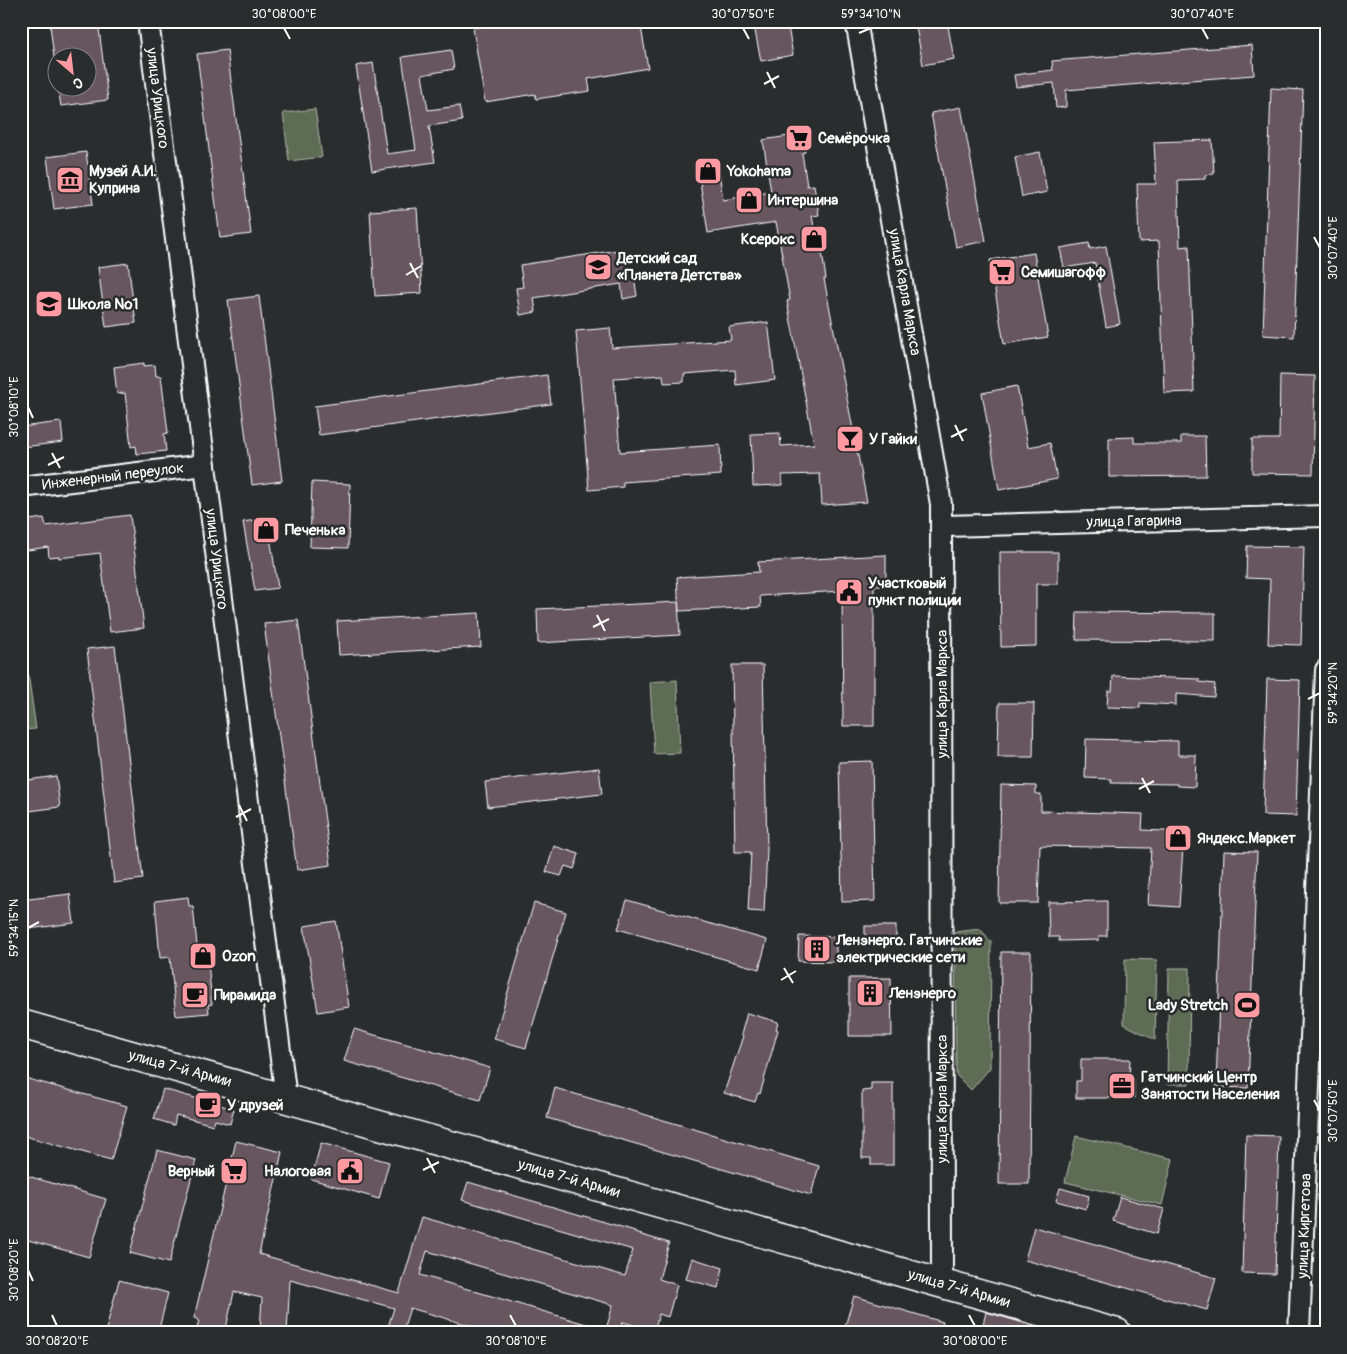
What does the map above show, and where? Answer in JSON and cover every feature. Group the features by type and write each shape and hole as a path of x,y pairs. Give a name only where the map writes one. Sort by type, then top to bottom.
{"street":[{"name":"улица Урицкого","path":"148,21 286,1098"},
{"name":"улица Карла Маркса","path":"856,21 941,504 942,1284"},
{"name":"Инженерный переулок","path":"21,487 205,465"},
{"name":"улица Гагарина","path":"942,526 1326,516"},
{"name":"улица Киргетова","path":"1300,1333 1326,670"},
{"name":"улица 7-й Армии","path":"21,1024 1117,1333"}],"green space":[{"path":"315,109 322,157 289,161 283,113"},
{"path":"21,608 24,608 28,638 21,639"},
{"path":"26,659 36,729 21,730 21,660"},
{"path":"677,680 680,753 654,754 650,682"},
{"path":"980,929 991,941 990,1068 971,1090 956,1075 955,932"},
{"path":"1125,959 1157,960 1155,1040 1124,1024"},
{"path":"1169,968 1190,968 1189,1084 1167,1084"},
{"path":"1076,1136 1173,1159 1162,1205 1065,1182"}],"building":[{"path":"79,21 98,21 108,100 61,106 60,98 98,98 98,48 53,48 50,25"},
{"path":"514,21 640,21 648,68 588,79 590,91 536,99 535,94 485,102 473,28"},
{"path":"753,21 787,21 793,55 761,61"},
{"path":"915,21 947,21 954,59 923,65"},
{"path":"1252,45 1254,75 1066,90 1066,107 1056,108 1054,83 1016,87 1014,75 1053,70 1052,61"},
{"path":"227,50 251,234 220,238 197,54"},
{"path":"451,50 454,69 422,75 428,110 459,106 462,121 429,126 435,162 372,171 356,66 373,63 387,154 416,150 402,57"},
{"path":"1271,88 1303,90 1294,337 1263,335"},
{"path":"961,107 986,241 956,247 931,113"},
{"path":"802,134 805,152 802,153 807,186 814,185 819,215 812,216 819,253 822,252 826,279 824,279 867,502 822,505 820,474 782,475 783,485 753,486 751,434 780,433 781,446 814,444 787,301 790,300 776,222 708,233 698,169 718,165 723,200 771,192 763,140"},
{"path":"1212,140 1214,174 1205,175 1205,179 1178,180 1180,247 1189,246 1194,392 1164,393 1159,241 1139,242 1137,184 1156,184 1154,142"},
{"name":"Музей А.И. Куприна","path":"86,152 93,204 54,209 47,157"},
{"path":"1040,152 1047,192 1022,197 1015,157"},
{"path":"417,208 422,293 375,296 370,211"},
{"path":"1089,243 1090,249 1106,246 1120,324 1106,327 1095,263 1064,268 1060,248"},
{"path":"625,249 628,271 633,270 637,296 623,299 621,284 534,298 536,312 520,315 516,288 523,287 520,265"},
{"path":"1034,253 1048,337 1004,344 990,260"},
{"path":"128,263 136,323 106,327 98,267"},
{"path":"259,296 282,481 252,485 228,300"},
{"path":"768,322 775,380 736,385 735,370 684,374 684,382 664,383 663,375 614,378 620,452 720,445 721,475 623,482 623,487 589,490 576,331 610,328 612,348 731,340 729,327"},
{"path":"144,363 144,366 155,365 156,376 161,376 168,433 164,434 166,451 137,454 136,446 131,447 125,393 117,394 114,367"},
{"path":"547,375 551,404 319,435 315,406"},
{"path":"1280,375 1315,376 1313,474 1252,473 1252,439 1279,439"},
{"path":"1017,386 1028,447 1050,443 1057,479 999,490 982,393"},
{"path":"61,422 63,442 23,447 21,427"},
{"path":"1181,436 1205,436 1206,476 1109,477 1109,438 1134,437 1134,443 1181,443"},
{"path":"312,482 350,484 348,548 310,547"},
{"path":"130,515 144,628 110,632 100,553 59,558 59,556 49,557 48,547 21,551 21,521 44,518 46,526"},
{"path":"267,518 278,588 255,591 243,522"},
{"path":"1247,546 1304,547 1301,645 1268,644 1270,579 1246,578"},
{"path":"1000,552 1058,552 1058,584 1036,584 1036,646 1001,647"},
{"path":"886,555 886,586 874,586 874,726 843,726 842,591 760,596 761,607 679,611 677,577 759,572 758,562"},
{"path":"678,602 680,635 538,643 537,609"},
{"path":"1077,612 1215,613 1215,641 1076,640"},
{"path":"479,613 481,647 339,655 337,621"},
{"path":"298,620 331,865 297,870 264,624"},
{"path":"115,646 143,879 114,883 87,649"},
{"path":"732,665 763,665 767,850 764,912 748,911 751,852 735,852"},
{"path":"1113,676 1199,679 1199,682 1215,684 1214,697 1176,694 1176,705 1140,703 1140,708 1107,707 1108,691 1112,691"},
{"path":"1267,679 1300,680 1296,816 1263,815"},
{"path":"999,703 1034,703 1033,757 998,757"},
{"path":"1086,739 1178,741 1178,755 1196,755 1195,787 1177,786 1177,784 1111,783 1112,779 1085,778"},
{"path":"872,761 875,901 842,902 839,762"},
{"path":"599,768 602,794 488,807 485,782"},
{"path":"56,776 60,807 21,812 21,781"},
{"path":"1001,785 1036,786 1036,794 1041,794 1041,811 1143,814 1142,830 1184,832 1179,907 1148,905 1151,848 1040,846 1038,903 999,903"},
{"path":"554,846 579,854 574,869 565,866 561,876 546,872"},
{"path":"1224,851 1257,852 1248,1088 1216,1087"},
{"path":"70,894 74,923 21,930 21,900"},
{"path":"188,897 189,906 193,906 198,955 204,954 204,963 208,962 212,1004 208,1005 209,1013 176,1016 170,957 160,958 155,901"},
{"path":"627,900 767,940 759,969 618,929"},
{"path":"1107,901 1107,936 1099,936 1099,940 1059,941 1059,937 1049,937 1048,902"},
{"path":"534,903 566,912 526,1048 494,1039"},
{"path":"336,921 349,1007 318,1012 304,926"},
{"path":"865,926 896,926 896,943 865,943"},
{"name":"Ленэнерго. Гатчинские электрические сети","path":"799,936 836,937 836,962 798,961"},
{"path":"1001,952 1031,952 1029,1184 999,1184"},
{"name":"Ленэнерго","path":"849,978 891,978 892,1036 849,1036"},
{"path":"747,1013 778,1022 776,1029 778,1030 760,1094 758,1093 755,1102 724,1093 743,1036 741,1035"},
{"path":"354,1029 490,1068 480,1100 344,1061"},
{"path":"1081,1059 1130,1059 1129,1081 1134,1081 1134,1098 1076,1098 1076,1081 1081,1081"},
{"path":"21,1077 127,1106 111,1160 21,1135"},
{"path":"871,1083 893,1083 893,1165 871,1165 871,1158 862,1158 862,1091 871,1090"},
{"path":"555,1088 819,1166 811,1195 547,1118"},
{"path":"163,1089 234,1109 230,1124 215,1120 213,1125 176,1115 174,1125 154,1119"},
{"path":"1246,1135 1279,1136 1275,1274 1242,1273"},
{"path":"236,1141 282,1152 259,1254 399,1293 422,1217 625,1276 633,1250 462,1200 468,1182 635,1231 635,1233 669,1243 659,1279 677,1285 668,1317 659,1314 654,1331 623,1322 620,1333 605,1333 613,1305 427,1251 420,1275 603,1329 602,1333 496,1333 410,1308 402,1333 386,1333 394,1308 290,1280 287,1332 260,1330 262,1298 234,1292 225,1333 196,1333 199,1320 194,1318"},
{"name":"Налоговая","path":"321,1143 389,1162 379,1199 311,1179"},
{"path":"157,1150 196,1160 169,1263 130,1253"},
{"path":"21,1174 106,1199 89,1257 21,1238"},
{"path":"1060,1188 1089,1196 1086,1209 1056,1201"},
{"path":"1120,1197 1164,1209 1157,1234 1113,1221"},
{"path":"1034,1227 1216,1278 1207,1310 1025,1260"},
{"path":"692,1258 723,1268 718,1288 686,1279"},
{"path":"119,1280 168,1293 158,1333 105,1333"},
{"path":"854,1296 943,1322 940,1333 843,1333"},
{"path":"986,1312 1051,1331 1051,1333 981,1333"}],"place":[{"name":"Семёрочка","path":"799,138"},
{"name":"Yokohama","path":"708,171"},
{"name":"Музей А.И. Куприна","path":"70,180"},
{"name":"Интершина","path":"749,200"},
{"name":"Ксерокс","path":"814,239"},
{"name":"Детский сад «Планета Детства»","path":"598,267"},
{"name":"Семишагофф","path":"1002,272"},
{"name":"Школа №1","path":"49,304"},
{"name":"У Гайки","path":"850,439"},
{"name":"Печенька","path":"266,530"},
{"name":"Участковый пункт полиции","path":"849,592"},
{"name":"Яндекс.Маркет","path":"1178,838"},
{"name":"Ленэнерго. Гатчинские электрические сети","path":"817,949"},
{"name":"Ozon","path":"203,956"},
{"name":"Ленэнерго","path":"870,993"},
{"name":"Пирамида","path":"195,995"},
{"name":"Lady Stretch","path":"1247,1005"},
{"name":"Гатчинский Центр Занятости Населения","path":"1122,1086"},
{"name":"У друзей","path":"208,1105"},
{"name":"Верный","path":"234,1171"},
{"name":"Налоговая","path":"350,1171"}]}
